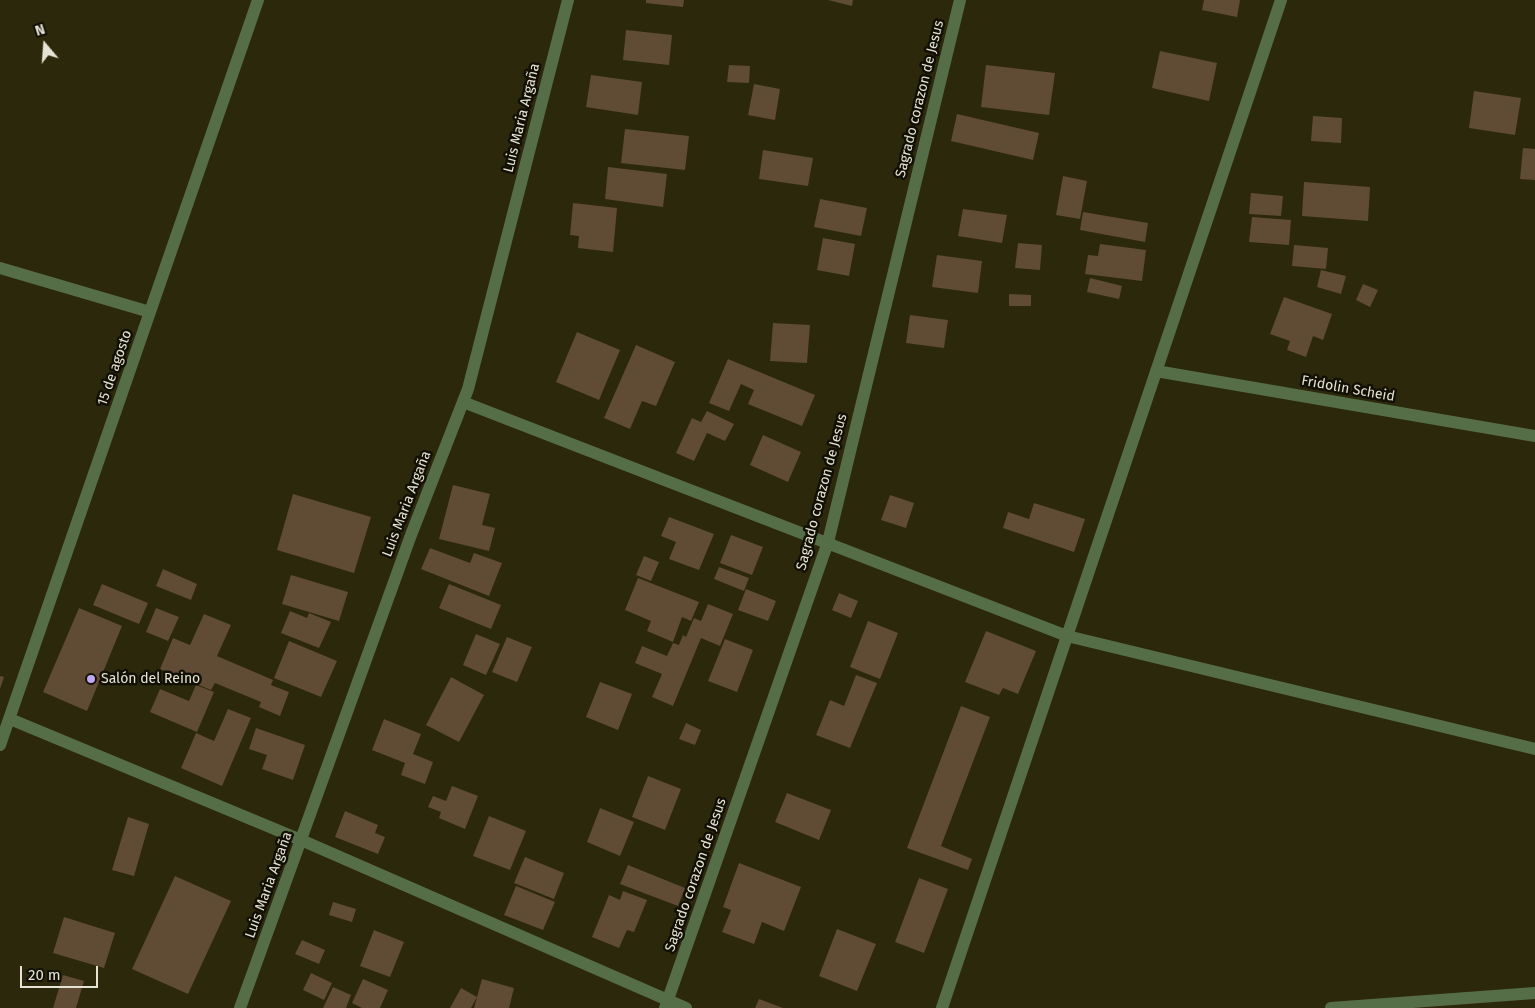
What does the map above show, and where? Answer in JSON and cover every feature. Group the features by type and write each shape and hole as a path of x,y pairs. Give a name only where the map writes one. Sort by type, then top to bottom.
{"street":[{"name":"15 de agosto","path":"0,745 258,0"},
{"name":"Luis Maria Argaña","path":"240,1008 411,535 463,402 568,0"},
{"name":"Sagrado corazon de Jesus","path":"667,1004 828,542 960,0"},
{"path":"942,1008 1280,0"},
{"path":"0,268 150,312"},
{"name":"Fridolin Scheid","path":"1156,371 1535,436"},
{"path":"463,402 1067,636 1535,750"},
{"path":"10,719 301,840 667,1004 686,1008"},
{"path":"1331,1008 1535,992"}],"building":[{"path":"646,0 684,0 683,7 646,3"},
{"path":"828,0 853,0 852,6"},
{"path":"1204,0 1240,0 1237,17 1202,10"},
{"path":"626,30 672,35 669,65 623,60"},
{"path":"1160,51 1217,63 1209,101 1152,88"},
{"path":"729,65 750,66 749,83 727,82"},
{"path":"986,65 1055,73 1049,115 981,107"},
{"path":"591,75 642,82 638,115 586,107"},
{"path":"754,84 780,89 775,120 748,115"},
{"path":"1474,91 1521,98 1515,135 1469,128"},
{"path":"957,114 1039,133 1033,160 951,141"},
{"path":"1313,116 1342,118 1341,143 1311,141"},
{"path":"625,129 689,136 685,170 621,163"},
{"path":"1523,148 1535,149 1535,180 1520,179"},
{"path":"763,150 813,158 808,186 759,179"},
{"path":"608,167 667,174 663,207 605,199"},
{"path":"1063,176 1087,181 1080,219 1056,215"},
{"path":"1304,182 1370,187 1368,221 1302,216"},
{"path":"1251,193 1283,196 1281,216 1249,214"},
{"path":"820,199 867,208 861,236 814,227"},
{"path":"573,203 617,208 613,252 578,248 579,236 570,235"},
{"path":"963,209 1007,215 1002,243 958,236"},
{"path":"1083,212 1148,223 1145,242 1080,230"},
{"path":"1252,217 1291,220 1289,245 1249,242"},
{"path":"823,238 855,244 849,276 817,270"},
{"path":"1018,243 1042,245 1040,270 1015,268"},
{"path":"1100,244 1146,250 1142,281 1085,274 1088,255 1098,256"},
{"path":"1294,245 1328,248 1326,269 1292,266"},
{"path":"937,255 982,261 978,293 932,287"},
{"path":"1321,270 1346,276 1341,294 1317,287"},
{"path":"1090,278 1122,286 1119,299 1087,292"},
{"path":"1363,284 1378,290 1370,307 1356,300"},
{"path":"1009,294 1031,295 1031,306 1009,306"},
{"path":"1284,297 1332,314 1323,340 1313,336 1306,357 1287,350 1290,341 1270,334"},
{"path":"910,315 948,320 944,348 906,343"},
{"path":"773,323 810,325 807,363 770,361"},
{"path":"577,332 620,350 599,400 556,382"},
{"path":"636,345 675,362 656,406 642,401 630,429 604,418"},
{"path":"728,359 815,395 802,426 748,404 754,390 741,384 729,411 709,403"},
{"path":"707,411 734,424 725,441 707,433 694,461 676,453 692,418 701,422"},
{"path":"763,435 801,452 788,482 750,465"},
{"path":"453,485 490,494 482,525 495,528 489,551 439,539"},
{"path":"293,494 371,517 354,573 277,550"},
{"path":"890,495 914,503 906,528 881,520"},
{"path":"1034,503 1085,519 1074,552 1003,528 1008,512 1029,519"},
{"path":"669,517 714,534 699,570 669,559 676,542 661,536"},
{"path":"731,535 763,547 752,575 720,563"},
{"path":"430,548 470,563 474,553 502,563 489,596 421,569"},
{"path":"644,556 659,562 651,581 636,575"},
{"path":"719,567 749,578 744,591 714,579"},
{"path":"163,569 197,584 191,600 156,586"},
{"path":"291,575 348,592 339,621 282,604"},
{"path":"638,578 699,602 691,621 682,617 673,642 647,631 651,621 625,610"},
{"path":"102,584 148,603 139,624 93,605"},
{"path":"449,584 501,605 491,629 439,608"},
{"path":"746,589 776,601 768,621 738,610"},
{"path":"839,593 858,601 851,618 832,610"},
{"path":"708,604 733,614 720,646 701,638 673,706 652,697 662,674 635,663 642,646 667,656 673,643 679,645 683,635 686,637 694,618 701,621"},
{"path":"79,608 122,626 87,711 43,692"},
{"path":"156,608 179,617 168,641 146,632"},
{"path":"290,611 307,618 309,613 331,622 319,648 281,633"},
{"path":"204,614 231,625 217,656 273,680 271,685 289,692 280,716 259,707 261,702 215,683 211,690 160,669 173,638 190,645"},
{"path":"868,621 898,633 880,679 850,667"},
{"path":"986,631 1036,651 1018,694 1003,688 999,695 965,682"},
{"path":"476,634 500,644 486,675 463,665"},
{"path":"507,637 532,647 517,682 492,672"},
{"path":"725,639 753,650 737,692 708,681"},
{"path":"289,641 337,661 321,697 274,678"},
{"path":"856,675 877,683 850,748 816,735 830,700 844,706"},
{"path":"0,676 4,677 0,689"},
{"path":"451,677 484,695 459,742 426,725"},
{"path":"600,682 632,694 618,730 586,717"},
{"path":"196,685 214,692 197,732 150,712 160,689 189,701"},
{"path":"961,706 990,717 941,846 972,859 968,870 907,848"},
{"path":"228,709 251,718 222,786 181,768 196,733 214,741"},
{"path":"384,719 421,734 413,754 433,762 425,784 401,775 405,763 372,750"},
{"path":"686,723 701,730 695,745 679,739"},
{"path":"256,728 305,745 293,780 262,769 267,755 249,749"},
{"path":"648,776 681,789 665,830 632,817"},
{"path":"452,786 478,796 465,829 439,818 441,812 428,807 433,796 446,801"},
{"path":"787,793 831,810 819,840 775,822"},
{"path":"600,808 634,822 620,856 587,842"},
{"path":"345,811 378,825 375,833 385,837 378,854 335,837"},
{"path":"489,816 526,831 510,870 473,856"},
{"path":"128,817 149,824 134,876 112,870"},
{"path":"525,857 564,873 554,899 514,883"},
{"path":"739,863 801,887 784,931 762,922 754,944 722,932 731,910 723,907"},
{"path":"628,865 685,888 678,906 620,884"},
{"path":"175,876 231,901 188,994 132,969"},
{"path":"919,878 948,889 924,953 895,942"},
{"path":"516,886 555,902 543,930 504,915"},
{"path":"623,891 647,900 634,932 627,930 619,948 592,937 609,895 620,900"},
{"path":"333,902 356,909 352,922 329,915"},
{"path":"64,917 115,933 104,968 53,953"},
{"path":"837,929 876,944 857,991 819,976"},
{"path":"374,930 404,942 390,977 360,966"},
{"path":"302,940 325,950 319,964 295,954"},
{"path":"311,973 332,983 324,1000 303,990"},
{"path":"63,975 84,981 76,1008 53,1008"},
{"path":"363,979 388,990 380,1008 362,1008 352,1003"},
{"path":"482,979 514,988 509,1008 474,1008"},
{"path":"333,987 351,995 346,1008 323,1008"},
{"path":"461,988 477,997 471,1008 450,1008"},
{"path":"759,999 783,1008 755,1008"}],"place":[{"name":"Salón del Reino","path":"91,679"}]}
